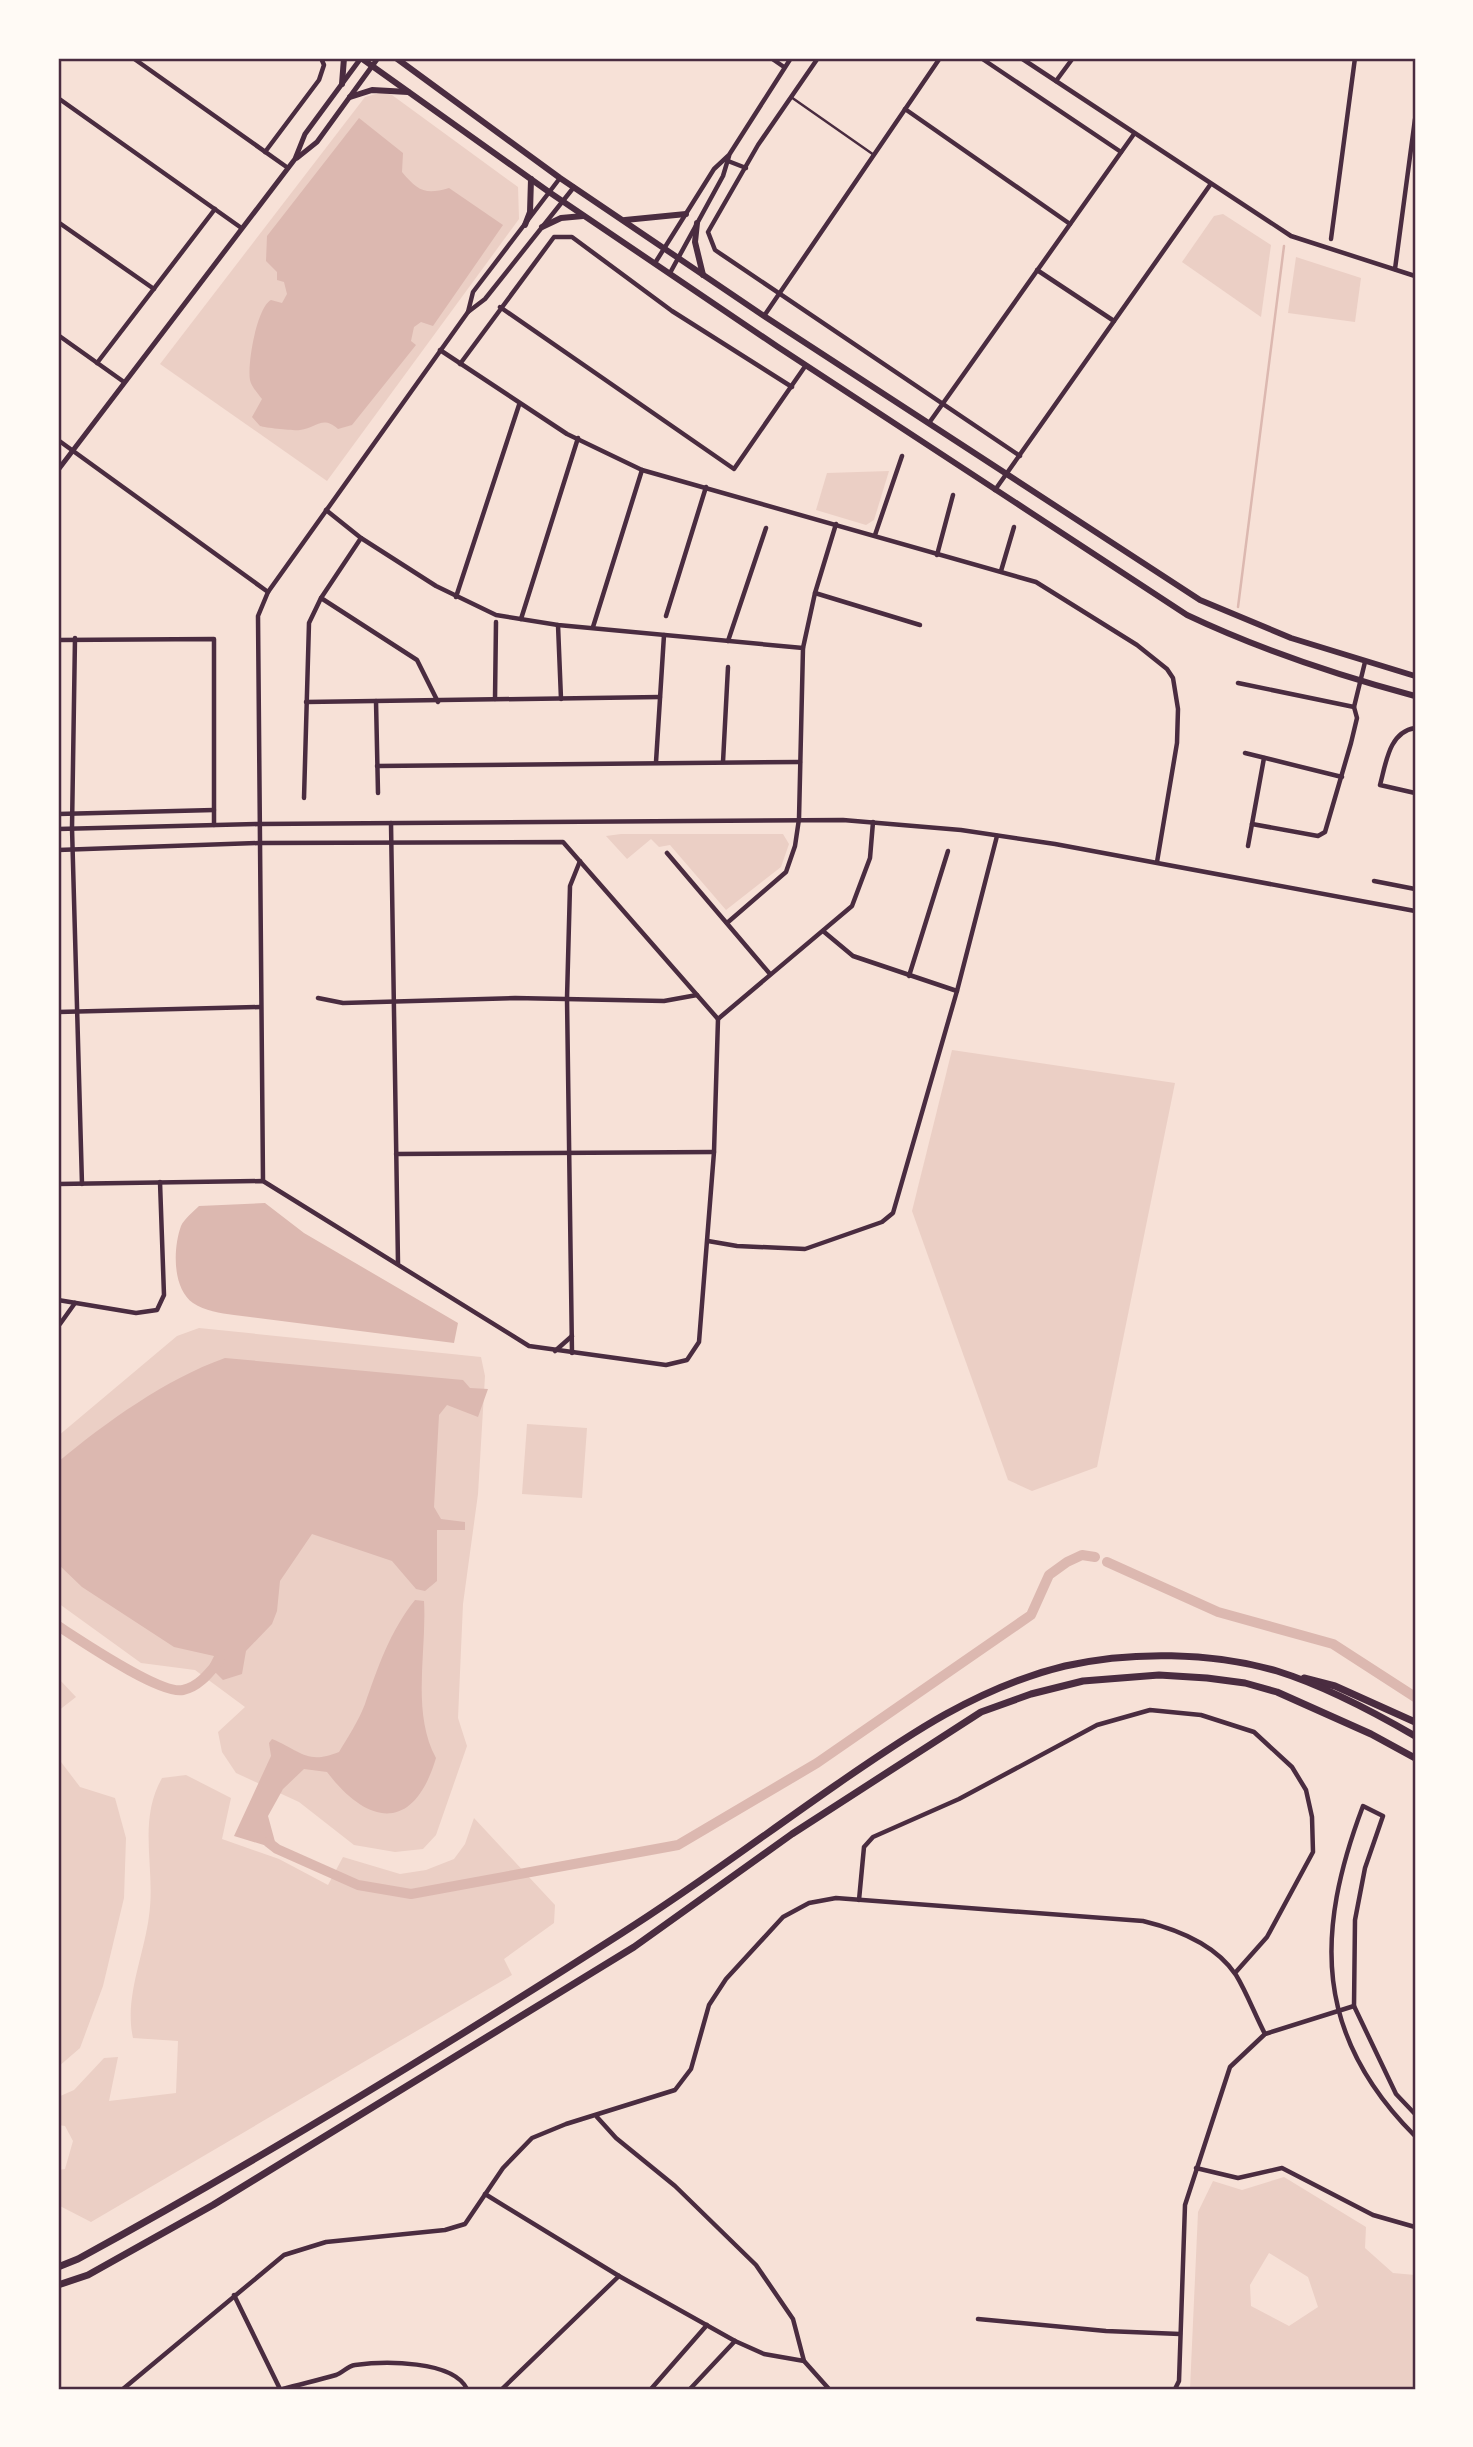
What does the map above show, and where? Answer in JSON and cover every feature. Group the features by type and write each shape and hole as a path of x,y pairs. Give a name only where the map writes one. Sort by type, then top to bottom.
{"highway":[{"path":"58,2267 78,2259 203,2190 624,1932 898,1742 970,1699 1015,1680 1068,1665 1119,1658 1169,1657 1258,1667 1335,1686 1415,1722"},
{"path":"1279,1672 1368,1710 1415,1736"},
{"path":"58,2285 88,2275 213,2205 634,1947 792,1834 981,1712 1031,1694 1121,1676 1159,1675 1245,1683 1309,1704 1415,1758"}],"main road":[{"path":"342,84 344,58"},
{"path":"361,58 562,201 1187,615 1249,644 1360,682 1415,696"},
{"path":"396,58 560,178 703,275 1200,600 1291,638 1415,676"},
{"path":"350,97 372,90 410,92"},
{"path":"525,225 530,212 531,179"},
{"path":"623,220 687,214"},
{"path":"542,227 562,218 585,216"},
{"path":"698,223 695,242 703,275"}],"street":[{"path":"133,58 288,168"},
{"path":"265,152 319,80 324,65 321,58"},
{"path":"295,159 305,134 361,58"},
{"path":"58,470 240,227 295,159 317,142 378,58"},
{"path":"771,58 784,67"},
{"path":"670,273 723,176 728,158 791,58"},
{"path":"818,58 758,145 708,232 715,250 1020,456"},
{"path":"764,316 940,58"},
{"path":"981,58 1121,152"},
{"path":"1021,58 1291,236 1415,276"},
{"path":"1056,81 1073,58"},
{"path":"1331,239 1354,58"},
{"path":"791,97 874,155"},
{"path":"58,98 240,227"},
{"path":"905,109 1070,224"},
{"path":"1395,270 1412,162 1415,120"},
{"path":"928,424 1134,134"},
{"path":"728,158 746,169"},
{"path":"655,263 714,169 728,158"},
{"path":"468,312 473,292 560,178"},
{"path":"995,490 1210,185"},
{"path":"263,1181 258,616 268,592 440,350 468,312 485,299 574,187"},
{"path":"97,363 215,209"},
{"path":"58,222 154,289"},
{"path":"460,364 554,236 572,237 672,311 792,387"},
{"path":"1037,270 1114,321"},
{"path":"500,307 734,469 806,365"},
{"path":"58,335 124,382"},
{"path":"440,350 519,405 642,470 1036,582 1137,645 1167,669 1173,678 1178,709 1177,743 1157,862"},
{"path":"456,597 519,405"},
{"path":"521,619 578,438"},
{"path":"58,440 268,592"},
{"path":"875,535 902,456"},
{"path":"593,627 642,470"},
{"path":"666,616 706,487"},
{"path":"937,555 953,495"},
{"path":"326,510 360,538 456,597 496,615 558,625 803,648"},
{"path":"727,923 786,872 799,819 803,648 815,593 836,524"},
{"path":"1001,571 1014,527"},
{"path":"728,641 766,528"},
{"path":"304,798 309,623 321,598 360,538"},
{"path":"815,593 920,625"},
{"path":"321,598 417,660 438,702"},
{"path":"495,699 496,622"},
{"path":"558,625 561,699"},
{"path":"656,762 664,635"},
{"path":"75,638 72,828 82,1184"},
{"path":"58,640 214,639 214,825"},
{"path":"1252,824 1318,836 1325,832 1357,718 1354,707 1365,662"},
{"path":"723,762 728,667"},
{"path":"1238,683 1354,707"},
{"path":"306,702 660,697"},
{"path":"376,701 378,793"},
{"path":"1415,728 1403,731 1392,745 1380,785 1415,793"},
{"path":"1245,753 1342,777"},
{"path":"1248,846 1264,758"},
{"path":"377,766 800,762"},
{"path":"58,814 214,810"},
{"path":"58,829 258,824 799,819 873,822 997,836 1157,862 1415,911"},
{"path":"718,1019 852,906 870,858 873,822"},
{"path":"391,823 398,1264"},
{"path":"708,1241 737,1246 805,1249 881,1222 893,1213 957,991 997,836"},
{"path":"58,850 259,843 563,842 718,1019 714,1152 699,1342 687,1360 666,1365 555,1351 522,1343 263,1181 58,1184"},
{"path":"909,976 948,851"},
{"path":"667,853 770,974"},
{"path":"572,1353 567,998 569,886 580,861"},
{"path":"1374,881 1415,888"},
{"path":"823,931 852,956 957,991"},
{"path":"318,999 343,1003 567,998 664,1001 697,995"},
{"path":"58,1012 260,1007"},
{"path":"396,1154 714,1152"},
{"path":"58,1300 136,1313 157,1310 163,1295 160,1182"},
{"path":"59,1326 76,1303"},
{"path":"58,1314 59,1326"},
{"path":"573,1335 580,1354"},
{"path":"555,1351 573,1335"},
{"path":"859,1900 863,1847 873,1837 959,1799 1044,1750 1097,1725 1150,1710 1201,1715 1254,1732 1264,1741 1292,1767 1306,1790 1312,1817 1311,1856 1267,1937 1235,1973"},
{"path":"1415,2114 1396,2094 1354,2006 1355,1920 1366,1868 1383,1816 1363,1806 1345,1856 1335,1910 1330,1971 1336,2011 1350,2043 1393,2114 1415,2136"},
{"path":"123,2389 284,2255 304,2246 445,2230 465,2224 477,2211 503,2168 532,2138 566,2124 597,2117 675,2090 691,2069 709,2005 726,1979 783,1917 822,1899 1143,1921 1175,1929 1207,1948 1235,1973 1265,2034"},
{"path":"1175,2389 1179,2381 1185,2205 1230,2067 1265,2034 1354,2006"},
{"path":"597,2117 617,2138 675,2186 756,2265 793,2319 804,2361 829,2389"},
{"path":"1196,2168 1238,2178 1282,2168 1373,2215 1415,2227"},
{"path":"485,2194 619,2276 735,2341 764,2354 804,2361"},
{"path":"502,2389 619,2276"},
{"path":"234,2295 282,2389 338,2375 354,2365 374,2364 429,2365 452,2375 467,2389"},
{"path":"978,2319 1106,2331 1180,2334"},
{"path":"651,2389 707,2325"},
{"path":"690,2389 735,2341"}],"shaded area":[{"path":"383,92 392,95 518,187 519,219 327,481 160,364 365,97"},
{"path":"359,118 403,153 402,172 413,184 428,191 449,188 503,225 433,326 421,322 414,327 411,341 416,345 352,425 338,429 323,423 297,430 260,426 252,417 262,399 250,380 254,337 266,305 271,300 282,303 287,294 284,282 277,280 277,272 266,261 267,236"},
{"path":"1223,214 1271,245 1261,317 1182,262 1214,216"},
{"path":"1296,257 1361,278 1355,322 1288,313"},
{"path":"889,471 874,520 866,525 816,510 827,473"},
{"path":"783,834 789,844 781,867 726,910 670,845 659,847 651,839 627,859 606,836"},
{"path":"952,1050 1175,1083 1097,1467 1032,1491 1008,1480 912,1211"},
{"path":"265,1203 304,1233 458,1323 454,1343 229,1314 208,1310 193,1303 181,1288 176,1267 178,1235 184,1221 199,1206"},
{"path":"199,1328 481,1357 485,1376 478,1494 463,1604 458,1718 467,1746 436,1835 423,1849 395,1852 354,1845 299,1802 236,1773 222,1752 218,1732 245,1707 195,1670 141,1663 58,1603 58,1436 177,1336"},
{"path":"225,1358 463,1380 470,1388 488,1389 478,1417 447,1405 439,1415 434,1507 441,1519 465,1522 465,1530 437,1530 437,1581 425,1591 416,1589 392,1561 312,1534 280,1581 277,1611 272,1624 246,1651 242,1674 223,1680 209,1666 214,1656 174,1647 82,1587 58,1564 58,1462 137,1403 181,1377"},
{"path":"527,1424 587,1428 582,1498 522,1494"},
{"path":"415,1600 424,1601 422,1702 428,1740 436,1758 427,1782 416,1799 403,1809 389,1813 374,1811 343,1790 327,1772 304,1769 283,1789 268,1816 277,1849 234,1836 271,1756 269,1743 272,1739 311,1757 339,1752 363,1710 392,1637"},
{"path":"58,1678 76,1697 58,1711"},
{"path":"58,1758 80,1787 115,1798 126,1838 124,1898 103,1986 80,2048 58,2067"},
{"path":"186,1775 231,1798 222,1839 279,1859 328,1885 343,1857 400,1874 426,1870 454,1859 465,1844 474,1818 555,1905 554,1923 504,1959 512,1975 91,2222 58,2205 58,2170 65,2169 73,2141 65,2126 58,2125 58,2097 74,2090 104,2058 118,2057 109,2101 176,2093 178,2041 133,2038 131,2008 151,1898 150,1812 162,1778"},
{"path":"1284,2177 1366,2227 1365,2248 1393,2273 1415,2275 1415,2389 1190,2389 1198,2212 1213,2181 1242,2190","holes":["1269,2253 1308,2277 1318,2307 1289,2326 1251,2306 1250,2285"]}],"waterway":[{"path":"1238,607 1284,246"},
{"path":"268,1842 277,1849 358,1885 411,1894 678,1845 817,1763 1031,1615 1049,1575 1067,1562 1082,1555 1095,1557"},
{"path":"1107,1562 1218,1612 1333,1644 1415,1697"},
{"path":"58,1626 139,1676 172,1689 183,1690 194,1686 220,1660"}]}
